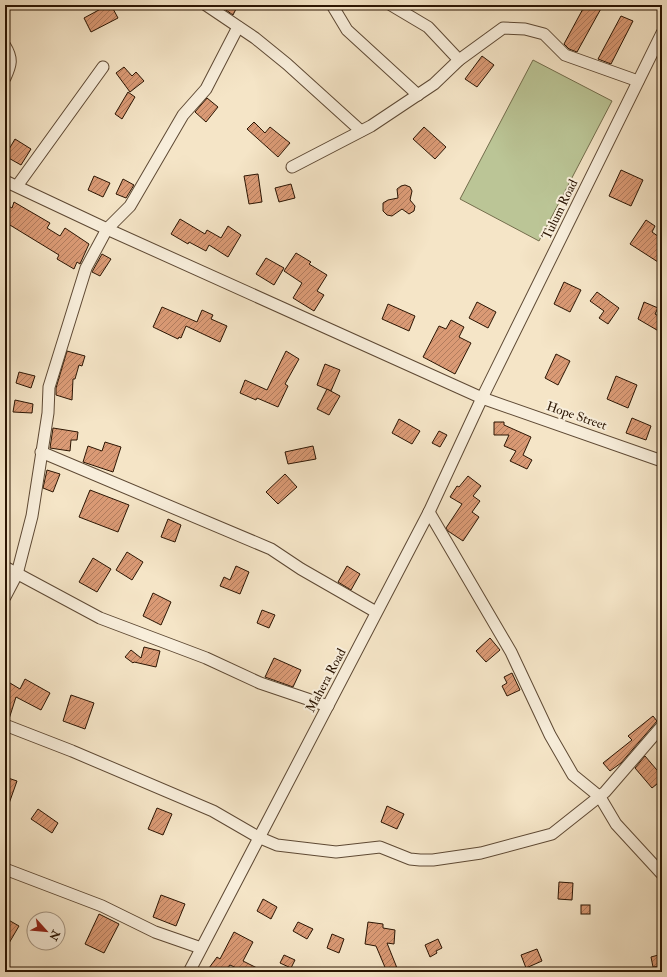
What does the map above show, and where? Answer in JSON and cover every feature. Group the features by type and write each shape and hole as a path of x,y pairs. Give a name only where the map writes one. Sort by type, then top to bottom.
{"street":[{"path":"206,5 287,64 361,131"},
{"path":"332,5 347,30 418,95"},
{"path":"391,5 428,27 459,60"},
{"path":"5,597 17,574 32,516 48,413 49,387 86,268 107,229 130,206 183,115 206,89 238,27"},
{"path":"292,167 361,131 418,95 434,84 459,60 503,28 525,29 544,34 565,55 638,81"},
{"name":"Tulum Road","path":"482,398 662,33"},
{"path":"5,46 11,56 10,69 5,78"},
{"path":"17,186 103,67"},
{"name":"Hope Street","path":"5,181 107,229 482,398 662,461"},
{"name":"Mahera Road","path":"188,972 429,512 482,398"},
{"path":"41,452 271,549 301,569 376,612"},
{"path":"429,512 511,652 550,735 573,775 600,797 616,824 662,874"},
{"path":"5,567 100,618 206,658 260,683 328,706"},
{"path":"5,725 72,751 213,811 258,837 277,845 336,852 380,847 410,859 433,860 481,853 552,834 600,797 662,726"},
{"path":"5,869 102,906 155,932 201,948"}],"green space":[{"path":"533,60 612,101 539,241 460,199"}],"building":[{"path":"108,5 111,5 118,18 91,32 84,18"},
{"path":"219,5 238,5 233,15"},
{"path":"585,5 603,5 577,52 569,49 564,44"},
{"path":"621,16 633,21 611,64 598,59"},
{"path":"482,56 494,65 477,87 465,79"},
{"path":"124,67 132,76 136,72 144,81 130,92 116,73"},
{"path":"128,92 135,97 122,119 115,114"},
{"path":"207,98 218,107 206,122 195,112"},
{"path":"254,122 265,133 270,127 290,143 278,157 247,129"},
{"path":"424,127 446,147 435,159 413,139"},
{"path":"15,139 31,149 21,165 5,156"},
{"path":"621,170 643,180 631,206 609,196"},
{"path":"258,174 262,202 249,204 244,176"},
{"path":"94,176 110,183 103,197 88,190"},
{"path":"123,179 134,185 126,198 116,194"},
{"path":"291,184 295,198 279,202 275,188"},
{"path":"405,185 410,187 412,191 410,200 415,206 414,211 409,214 402,209 392,216 387,215 383,211 383,203 388,200 398,198 397,189"},
{"path":"14,202 50,223 47,228 60,236 65,228 89,244 80,264 77,262 74,269 57,259 59,255 5,222 5,204 12,208"},
{"path":"180,219 205,234 207,230 221,238 228,226 241,235 228,257 209,245 206,251 189,242 188,244 171,234"},
{"path":"646,220 655,226 652,232 662,239 662,255 658,262 630,244"},
{"path":"296,253 311,262 309,264 327,275 317,291 324,295 314,311 293,298 302,283 284,271"},
{"path":"102,254 111,259 100,276 92,272"},
{"path":"266,258 284,268 274,285 256,274"},
{"path":"564,282 581,290 570,312 554,304"},
{"path":"597,292 619,308 608,324 599,318 604,311 590,301"},
{"path":"477,302 496,312 488,328 469,318"},
{"path":"644,302 658,308 655,314 662,318 662,333 638,319"},
{"path":"388,304 415,316 409,331 382,319"},
{"path":"162,307 197,322 202,310 213,315 211,319 227,326 220,342 186,326 181,338 179,337 178,339 153,327"},
{"path":"451,320 464,327 459,337 471,343 455,374 423,357 439,326 446,329"},
{"path":"67,351 85,356 82,366 79,365 75,379 73,379 72,400 56,395 56,388"},
{"path":"286,351 299,359 285,384 288,386 278,407 240,393 245,380 267,390"},
{"path":"556,354 570,361 558,385 545,378"},
{"path":"325,364 340,370 331,391 317,385"},
{"path":"19,372 35,376 31,388 16,383"},
{"path":"616,376 637,385 628,408 607,399"},
{"path":"327,389 340,396 329,415 317,409"},
{"path":"15,400 33,404 32,413 13,412"},
{"path":"632,418 651,426 646,440 626,433"},
{"path":"399,419 420,431 412,444 392,433"},
{"path":"494,422 504,422 504,425 531,437 523,455 532,460 527,469 510,461 516,451 504,446 509,435 494,435"},
{"path":"53,428 78,432 77,440 71,440 70,451 50,448"},
{"path":"439,431 447,435 440,447 432,443"},
{"path":"105,442 121,447 113,472 83,462 88,446 102,451"},
{"path":"313,446 316,459 288,464 285,452"},
{"path":"47,470 60,474 53,492 43,488"},
{"path":"285,474 297,487 278,504 266,492"},
{"path":"468,476 481,486 473,496 480,501 472,512 479,517 463,541 446,528 462,504 450,497 457,486 459,487"},
{"path":"90,490 129,505 118,532 79,517"},
{"path":"168,519 181,525 175,542 161,537"},
{"path":"127,552 143,562 132,580 116,570"},
{"path":"93,558 111,569 97,592 79,582"},
{"path":"236,566 249,572 240,594 220,586 224,577 230,580"},
{"path":"347,566 360,574 351,590 338,582"},
{"path":"153,593 171,602 161,625 143,616"},
{"path":"262,610 275,615 269,628 257,623"},
{"path":"490,638 500,650 486,662 476,651"},
{"path":"144,647 160,651 156,667 133,663 125,657 131,650 141,658"},
{"path":"274,658 301,670 293,687 265,677"},
{"path":"512,673 520,690 507,696 502,686 507,683 504,677"},
{"path":"25,679 50,693 41,710 16,697 9,719 5,718 5,680 20,689"},
{"path":"71,695 94,703 85,729 63,721"},
{"path":"653,716 657,721 621,763 610,771 603,763 632,740 628,736"},
{"path":"645,756 662,776 662,780 652,788 635,768"},
{"path":"5,777 17,781 6,812 5,812"},
{"path":"387,806 404,814 397,829 381,822"},
{"path":"157,808 172,814 163,835 148,829"},
{"path":"38,809 58,823 52,833 31,819"},
{"path":"559,882 573,883 572,900 558,899"},
{"path":"161,895 185,904 176,926 153,917"},
{"path":"263,899 277,907 271,919 257,911"},
{"path":"581,905 590,905 590,914 581,914"},
{"path":"99,914 119,924 104,953 85,944"},
{"path":"5,918 19,926 5,950"},
{"path":"298,922 313,929 307,939 293,931"},
{"path":"368,922 383,924 383,928 395,930 394,944 387,943 397,968 387,972 376,946 365,944"},
{"path":"234,932 253,942 243,961 265,972 245,972 230,965 225,972 215,972 209,968 217,957 220,959"},
{"path":"332,934 344,939 339,953 327,948"},
{"path":"438,939 442,948 430,957 425,945"},
{"path":"537,949 542,961 526,968 521,955"},
{"path":"662,954 662,966 653,967 651,957"},
{"path":"284,955 295,960 291,968 280,963"}]}
